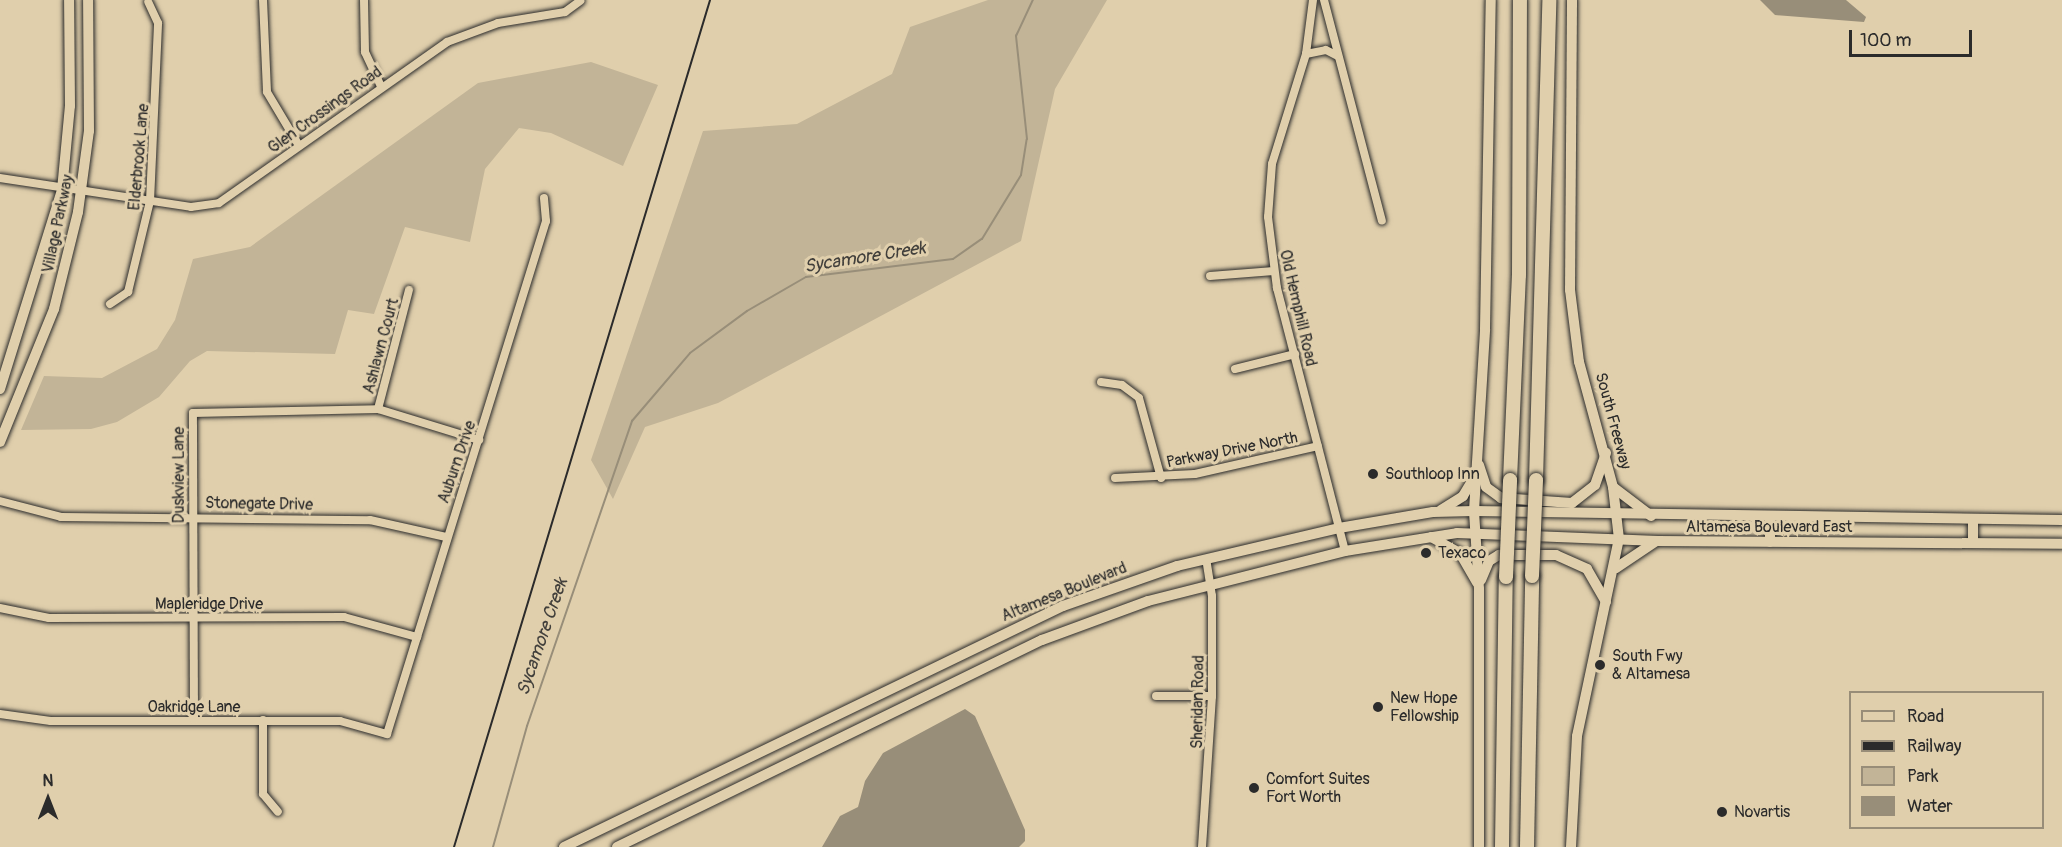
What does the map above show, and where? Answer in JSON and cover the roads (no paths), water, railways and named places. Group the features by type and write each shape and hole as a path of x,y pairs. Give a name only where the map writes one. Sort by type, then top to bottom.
{"highway":[{"path":"1502,847 1506,577 1519,275 1520,0"},
{"path":"1527,847 1532,576 1549,0"},
{"path":"1494,847 1502,819"}],"main road":[{"name":"Village Parkway","path":"0,389 62,190 70,106 69,0"},
{"name":"Village Parkway","path":"0,442 54,309 81,192 89,131 88,0"},
{"path":"1479,847 1479,589 1474,511 1478,453 1491,0"},
{"name":"South Freeway","path":"1571,847 1577,736 1605,602 1616,568 1619,539 1613,487 1606,453 1580,362 1570,290 1572,0"},
{"path":"1478,453 1482,478 1493,494 1563,504 1588,494 1606,453"},
{"path":"1439,511 1463,496 1476,475"},
{"path":"1613,487 1651,516"},
{"name":"Altamesa Boulevard","path":"564,847 1021,623 1206,559 1339,528 1439,511 1617,516"},
{"name":"Altamesa Boulevard East","path":"1617,516 2062,520"},
{"path":"1770,517 1770,542"},
{"path":"1972,520 1973,543"},
{"path":"617,847 1042,640 1210,583 1345,551 1427,536 1477,533"},
{"name":"Altamesa Boulevard East","path":"1477,533 1658,541 2062,544"},
{"path":"1427,536 1460,553 1479,589"},
{"path":"1616,568 1658,541"},
{"path":"1479,589 1494,556 1556,555 1587,569 1605,602"}],"street":[{"path":"263,0 267,92 298,144"},
{"path":"364,0 365,52 381,86"},
{"name":"Old Hemphill Road","path":"1313,0 1306,54 1271,173 1268,217 1274,271 1345,551"},
{"path":"1324,0 1383,221"},
{"name":"Glen Crossings Road","path":"0,178 62,190 191,207 219,203 381,86 468,33 565,12 580,1"},
{"name":"Elderbrook Lane","path":"110,304 128,292 150,201 158,22 148,2"},
{"path":"1306,54 1326,50 1338,57"},
{"name":"Auburn Drive","path":"387,734 446,537 479,440 546,221 544,198"},
{"path":"1210,276 1274,271"},
{"name":"Ashlawn Court","path":"378,409 409,290"},
{"path":"1235,369 1295,354"},
{"path":"1101,382 1122,385 1139,398 1161,478"},
{"name":"Duskview Lane","path":"194,720 193,413 378,409 479,440"},
{"name":"Parkway Drive North","path":"1114,478 1161,478 1318,446"},
{"name":"Stonegate Drive","path":"0,501 61,517 193,516 370,520 446,537"},
{"name":"Sheridan Road","path":"1202,847 1212,696 1210,583 1206,559"},
{"name":"Mapleridge Drive","path":"0,608 49,618 344,617 417,637"},
{"path":"1156,696 1212,696"},
{"name":"Oakridge Lane","path":"0,714 51,721 340,721 387,734"},
{"path":"263,720 263,794 278,812"}],"water":[{"path":"1760,0 1846,0 1866,17 1864,22 1775,15"},
{"path":"965,709 975,716 1025,830 1025,841 1019,847 822,847 840,816 858,807 865,781 883,753"}],"waterway":[{"name":"Sycamore Creek","path":"493,847 527,726 632,421 690,353 747,311 806,277 953,259 982,239 1021,175 1027,139 1016,36 1033,0"}],"railway":[{"path":"454,847 710,0"}],"place":[{"name":"Southloop Inn","path":"1373,474"},
{"name":"Texaco","path":"1426,553"},
{"name":"South Fwy & Altamesa","path":"1600,665"},
{"name":"New Hope Fellowship","path":"1378,707"},
{"name":"Comfort Suites Fort Worth","path":"1254,788"},
{"name":"Novartis","path":"1722,812"}]}
